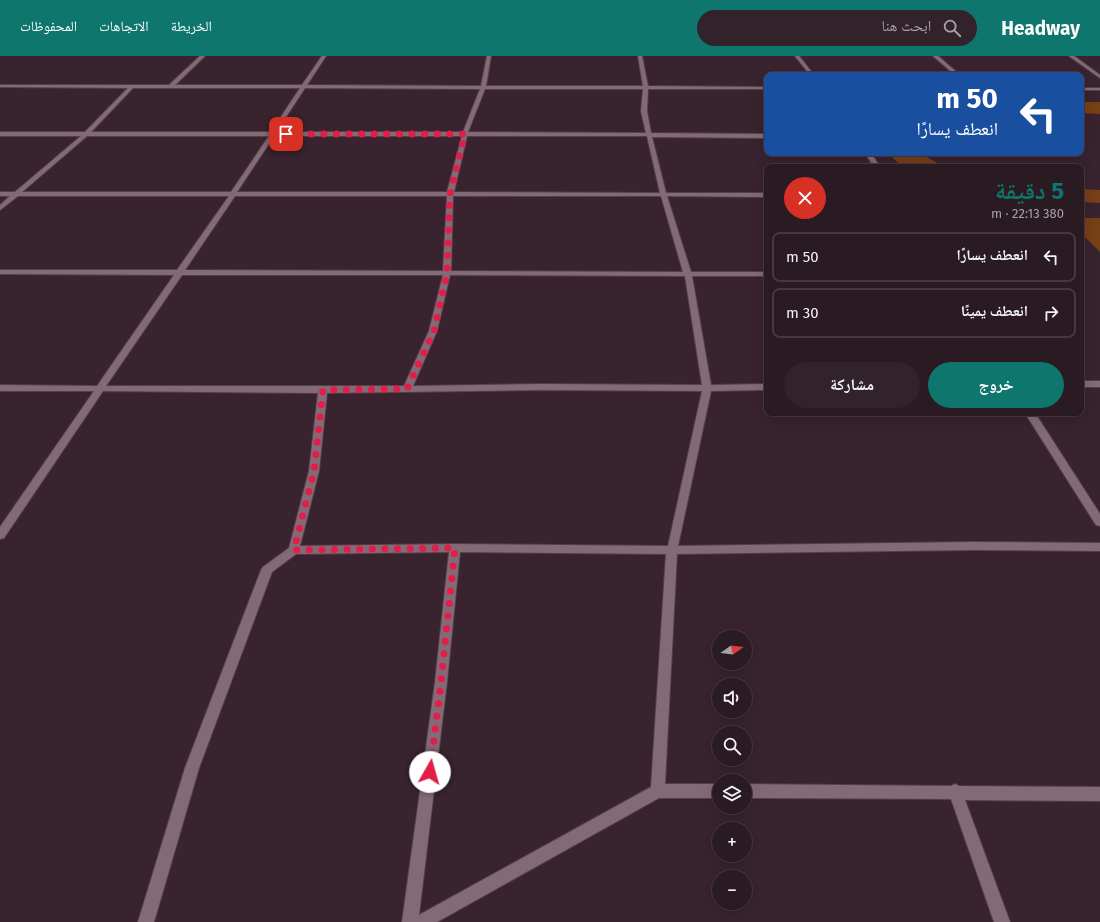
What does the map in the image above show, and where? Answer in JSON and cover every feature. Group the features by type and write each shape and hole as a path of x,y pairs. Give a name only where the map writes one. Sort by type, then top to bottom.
{"street":[{"path":"171,86 203,56"},
{"path":"0,535 101,389 178,273 234,194 324,56"},
{"path":"407,389 434,331 447,273 450,194 465,134 483,88 489,56"},
{"path":"640,56 646,88 644,111 663,194 688,275 707,388 672,550 658,790"},
{"path":"797,56 810,72"},
{"path":"935,56 954,72"},
{"path":"1071,56 1100,77"},
{"path":"0,86 764,88"},
{"path":"0,90 6,86"},
{"path":"0,208 86,134 131,87"},
{"path":"1084,89 1100,89"},
{"path":"0,134 465,134 764,136"},
{"path":"0,194 764,195"},
{"path":"0,272 764,274"},
{"path":"1084,384 1100,384"},
{"path":"0,388 323,390 542,387 764,387"},
{"path":"294,550 314,471 323,390"},
{"path":"1032,416 1100,522"},
{"path":"146,922 192,768 267,570 294,550 455,548 672,550 972,546 1100,547"},
{"path":"410,922 441,682 455,548"},
{"path":"422,922 658,790 712,791"},
{"path":"752,791 955,791 1100,794"},
{"path":"955,791 1002,922"}],"shaded area":[{"path":"1084,102 1100,102 1100,114 1084,113"},
{"path":"892,156 925,156 939,164 900,164"},
{"path":"1084,189 1100,190 1100,203 1084,202"},
{"path":"1084,218 1100,218 1100,252 1084,236"}],"route":[{"path":"286,134 465,134 450,194 447,273 434,331 407,389 323,390 314,471 294,550 455,548 430,772"}]}
